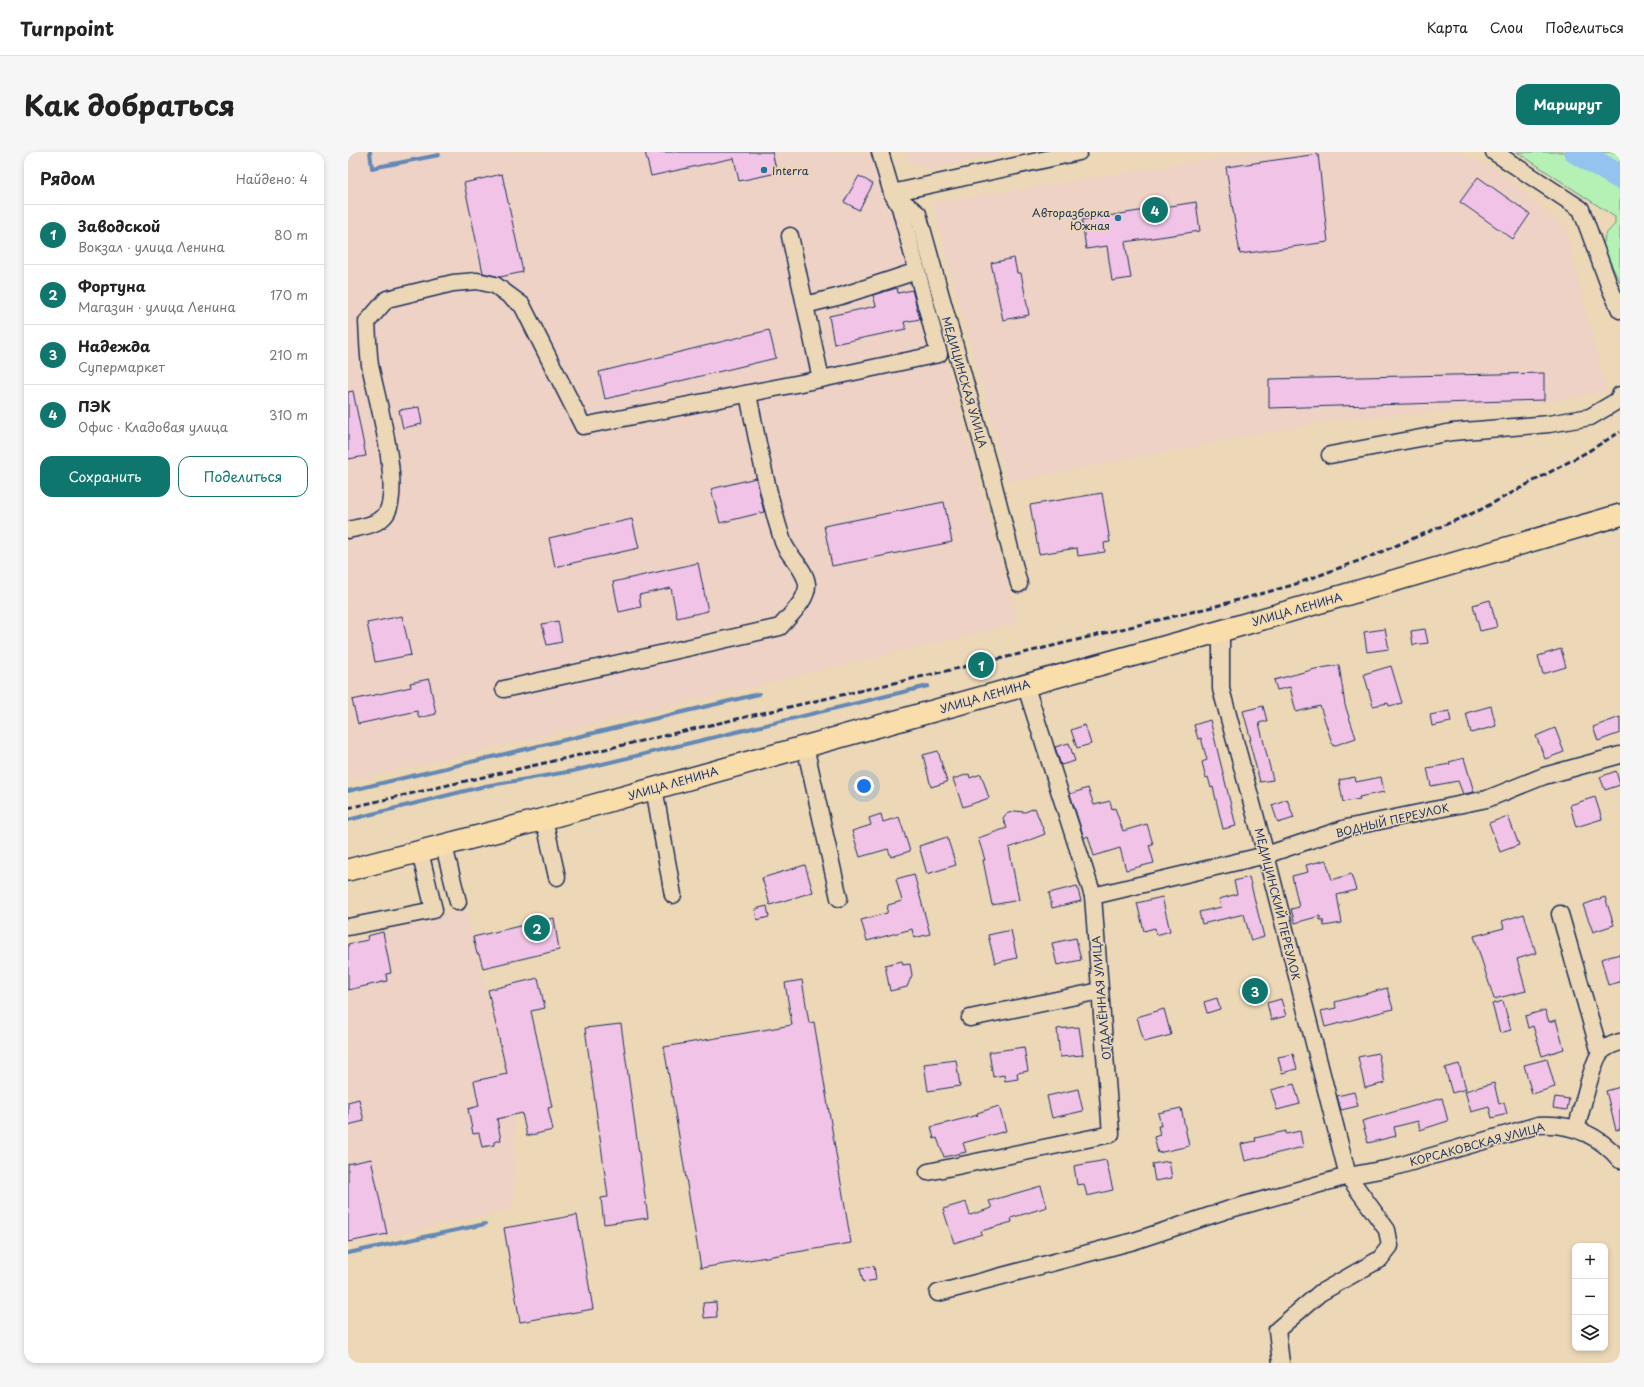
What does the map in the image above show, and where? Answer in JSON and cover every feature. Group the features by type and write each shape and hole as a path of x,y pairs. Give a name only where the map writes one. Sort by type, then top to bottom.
{"main road":[{"name":"УЛИЦА ЛЕНИНА","path":"348,870 544,819 1025,684 1221,631 1620,515"}],"street":[{"path":"348,530 367,526 377,521 386,514 392,499 391,470 370,362 367,322 386,299 453,282 477,281 495,285 503,290 522,305 584,426 748,394 939,354 900,207 892,193 880,152"},
{"path":"892,193 1079,152"},
{"path":"1494,152 1581,209 1610,288 1620,310"},
{"name":"МЕДИЦИНСКАЯ УЛИЦА","path":"892,193 918,214 991,475 1019,584"},
{"path":"790,236 820,379"},
{"path":"805,305 840,296 917,271"},
{"path":"504,689 780,627 805,595 807,583 784,544 770,498 748,394"},
{"path":"1330,454 1452,432 1548,424 1590,416 1617,401 1620,395"},
{"name":"МЕДИЦИНСКИЙ ПЕРЕУЛОК","path":"1221,631 1221,689 1266,855 1348,1176"},
{"name":"ОТДАЛЁННАЯ УЛИЦА","path":"928,1172 1111,1134 1093,896 1025,684"},
{"path":"805,746 838,898"},
{"name":"ВОДНЫЙ ПЕРЕУЛОК","path":"1093,896 1266,855 1346,828 1487,799 1544,776 1620,755"},
{"path":"654,788 673,895"},
{"path":"544,819 557,877"},
{"path":"444,846 458,902"},
{"path":"348,926 434,910 420,852"},
{"path":"1560,914 1600,1053"},
{"path":"970,1018 1100,992"},
{"path":"1576,1129 1594,1067 1600,1053 1612,1044 1620,1042"},
{"name":"КОРСАКОВСКАЯ УЛИЦА","path":"938,1293 1134,1241 1227,1210 1348,1176 1391,1168 1538,1125 1556,1124 1576,1129 1604,1144 1620,1160"},
{"path":"1281,1363 1277,1330 1320,1293 1380,1259 1390,1246 1387,1230 1348,1176"}],"shaded area":[{"path":"348,152 873,152 900,194 1018,624 348,782"},
{"path":"905,152 1004,152 1003,154 931,170 911,164"},
{"path":"1252,152 1457,152 1497,169 1566,229 1606,391 1537,404 1335,420 1008,482 932,203"},
{"path":"466,909 515,1116 513,1209 348,1245 348,942"}],"green space":[{"path":"1517,152 1620,152 1620,283 1603,247 1605,235 1615,224 1615,217"}],"building":[{"path":"645,152 772,152 777,173 739,181 734,158 651,176"},
{"path":"1318,154 1328,242 1240,254 1226,167"},
{"path":"502,174 523,272 500,277 483,273 464,183"},
{"path":"859,176 873,184 859,210 844,202"},
{"path":"1478,177 1530,214 1513,239 1460,202"},
{"path":"1196,202 1200,231 1125,242 1131,278 1112,281 1107,246 1086,249 1082,220"},
{"path":"1014,258 1017,273 1021,273 1029,315 1003,320 991,263"},
{"path":"897,288 898,293 912,290 920,319 904,322 906,329 834,344 829,316 876,306 873,295"},
{"path":"769,330 776,358 605,399 599,372"},
{"path":"1544,373 1544,400 1269,408 1269,379"},
{"path":"353,391 366,456 348,459 348,392"},
{"path":"419,407 422,424 403,428 399,410"},
{"path":"756,478 764,512 720,523 711,489"},
{"path":"1102,493 1110,542 1104,543 1105,552 1078,556 1077,548 1039,554 1030,505"},
{"path":"944,502 952,542 832,566 824,526"},
{"path":"632,519 639,548 555,567 549,538"},
{"path":"698,563 708,611 677,618 671,588 639,595 641,607 619,612 613,582"},
{"path":"1490,600 1497,627 1480,631 1473,605"},
{"path":"402,616 411,655 375,662 367,623"},
{"path":"558,621 562,642 547,645 542,624"},
{"path":"1385,629 1389,649 1367,652 1364,632"},
{"path":"1425,629 1428,643 1413,645 1411,631"},
{"path":"1561,649 1566,667 1543,674 1538,656"},
{"path":"1339,665 1345,705 1356,738 1333,746 1320,706 1296,712 1290,687 1277,690 1274,680 1315,669"},
{"path":"1391,666 1402,703 1389,706 1388,703 1373,706 1364,674"},
{"path":"429,679 436,714 419,718 417,711 358,724 352,700 411,687 410,683"},
{"path":"1263,706 1267,721 1259,723 1273,780 1260,782 1243,711"},
{"path":"1491,706 1496,726 1471,733 1466,713"},
{"path":"1449,711 1451,722 1432,726 1430,715"},
{"path":"1620,717 1620,733 1598,741 1593,727"},
{"path":"1210,720 1236,826 1223,829 1213,787 1211,788 1208,777 1206,778 1202,762 1207,760 1201,738 1198,739 1194,725"},
{"path":"1085,725 1091,744 1077,748 1071,730"},
{"path":"1555,728 1564,752 1545,759 1536,736"},
{"path":"1069,743 1075,761 1061,765 1055,747"},
{"path":"938,751 947,782 931,787 923,755"},
{"path":"1464,758 1474,792 1463,794 1458,781 1431,786 1427,768 1450,764 1449,762"},
{"path":"1616,771 1620,785 1605,790 1600,777"},
{"path":"969,774 970,778 981,774 989,798 963,807 953,779"},
{"path":"1355,777 1356,782 1381,777 1384,792 1343,802 1339,780"},
{"path":"1088,788 1094,805 1110,801 1112,809 1115,808 1123,831 1147,824 1153,844 1149,845 1154,863 1126,870 1120,848 1094,856 1088,836 1084,838 1070,794"},
{"path":"1595,797 1602,819 1576,827 1570,805"},
{"path":"1287,799 1294,818 1278,823 1272,805"},
{"path":"1035,808 1045,834 1009,848 1019,900 992,905 983,860 985,860 978,838 1007,828 1003,818 1006,814 1015,811 1025,812"},
{"path":"881,814 883,822 899,817 910,851 891,857 888,849 860,857 852,831 871,825 869,818"},
{"path":"1508,816 1519,845 1500,852 1489,823"},
{"path":"947,837 956,865 927,874 919,846"},
{"path":"1326,860 1332,880 1351,874 1356,890 1337,895 1342,923 1324,926 1323,920 1320,920 1320,916 1295,923 1291,909 1299,907 1292,876 1308,872 1306,865"},
{"path":"805,865 813,892 770,905 762,878"},
{"path":"914,874 930,934 914,938 912,929 867,941 861,920 887,913 888,905 902,901 896,879"},
{"path":"1249,877 1264,937 1251,941 1244,914 1202,924 1199,912 1221,907 1219,899 1237,894 1234,881"},
{"path":"1077,886 1081,901 1052,908 1049,893"},
{"path":"1162,897 1170,931 1156,935 1155,928 1144,931 1137,903"},
{"path":"1605,897 1614,925 1593,932 1583,905"},
{"path":"767,906 769,917 757,920 755,909"},
{"path":"1524,914 1536,953 1517,959 1526,991 1494,999 1474,936 1504,928 1502,921"},
{"path":"554,918 559,950 483,968 479,954 477,954 473,937"},
{"path":"1011,930 1017,958 995,963 988,935"},
{"path":"383,932 391,973 386,974 387,981 348,990 348,944 368,940 367,936"},
{"path":"1076,938 1081,960 1057,965 1052,943"},
{"path":"1620,954 1620,982 1608,985 1601,959"},
{"path":"902,961 903,965 910,964 912,975 907,987 890,991 885,965"},
{"path":"538,978 545,1008 531,1011 552,1107 548,1108 553,1130 527,1136 522,1113 497,1119 501,1140 494,1142 494,1145 482,1147 479,1133 473,1134 468,1109 479,1106 474,1081 507,1074 488,990"},
{"path":"802,980 809,1023 814,1022 851,1243 701,1268 664,1047 792,1025 785,983"},
{"path":"1387,988 1393,1009 1325,1027 1321,1011 1336,1008 1335,1002"},
{"path":"1217,998 1220,1009 1207,1013 1204,1002"},
{"path":"1281,999 1286,1016 1271,1020 1267,1003"},
{"path":"1503,1001 1511,1030 1500,1033 1492,1004"},
{"path":"1164,1009 1171,1035 1144,1042 1137,1017"},
{"path":"1545,1010 1549,1022 1556,1020 1564,1049 1542,1056 1533,1026 1528,1028 1525,1016"},
{"path":"621,1024 648,1218 604,1224 601,1198 608,1197 585,1028"},
{"path":"1079,1027 1083,1055 1060,1057 1057,1029"},
{"path":"1024,1047 1028,1071 1017,1073 1018,1079 1005,1081 1004,1075 993,1077 989,1052"},
{"path":"1378,1053 1385,1083 1365,1088 1358,1057"},
{"path":"1293,1054 1297,1069 1282,1073 1278,1057"},
{"path":"1547,1059 1555,1087 1532,1094 1524,1065"},
{"path":"956,1060 960,1086 928,1091 924,1064"},
{"path":"1459,1064 1466,1089 1452,1093 1445,1068"},
{"path":"1494,1083 1499,1104 1504,1102 1507,1114 1492,1118 1489,1107 1471,1112 1465,1091"},
{"path":"1294,1084 1300,1104 1277,1110 1271,1090"},
{"path":"1620,1087 1620,1129 1616,1130 1606,1091"},
{"path":"1078,1089 1083,1111 1052,1118 1047,1096"},
{"path":"1354,1092 1358,1106 1341,1110 1337,1096"},
{"path":"1555,1097 1569,1099 1567,1110 1553,1108"},
{"path":"1442,1098 1448,1121 1420,1130 1418,1121 1394,1127 1396,1136 1368,1143 1362,1121"},
{"path":"359,1099 364,1121 348,1125 348,1102"},
{"path":"999,1106 1006,1131 963,1143 966,1152 944,1157 937,1138 934,1139 931,1127 978,1115 977,1113"},
{"path":"1181,1108 1189,1146 1158,1153 1154,1137 1160,1135 1158,1126 1161,1126 1158,1113"},
{"path":"1286,1131 1286,1134 1300,1131 1303,1147 1245,1161 1241,1144 1256,1141 1255,1138"},
{"path":"371,1159 387,1234 348,1242 348,1164"},
{"path":"1106,1160 1113,1190 1087,1196 1084,1184 1077,1185 1074,1166"},
{"path":"1169,1161 1172,1178 1155,1181 1152,1164"},
{"path":"1041,1186 1047,1207 1011,1218 1012,1222 981,1231 982,1234 954,1243 943,1209 966,1202 970,1215 992,1208 989,1201"},
{"path":"577,1215 593,1309 520,1322 504,1228"},
{"path":"874,1266 876,1280 863,1282 860,1268"},
{"path":"716,1302 717,1317 704,1318 703,1303"}],"waterway":[{"path":"370,152 372,168 439,155"},
{"path":"1577,152 1620,177"},
{"path":"348,820 485,786 573,771 928,686"},
{"path":"348,791 759,694"},
{"path":"348,1253 485,1224"}],"railway":[{"path":"348,808 1003,658 1216,606 1293,585 1369,557 1480,510 1587,452 1620,432"}],"place":[{"name":"Interra","path":"764,170"},
{"name":"ПЭК","path":"1155,210"},
{"name":"Авторазборка Южная","path":"1118,218"},
{"name":"Заводской","path":"981,665"},
{"name":"Фортуна","path":"537,928"},
{"name":"Надежда","path":"1255,991"}]}
